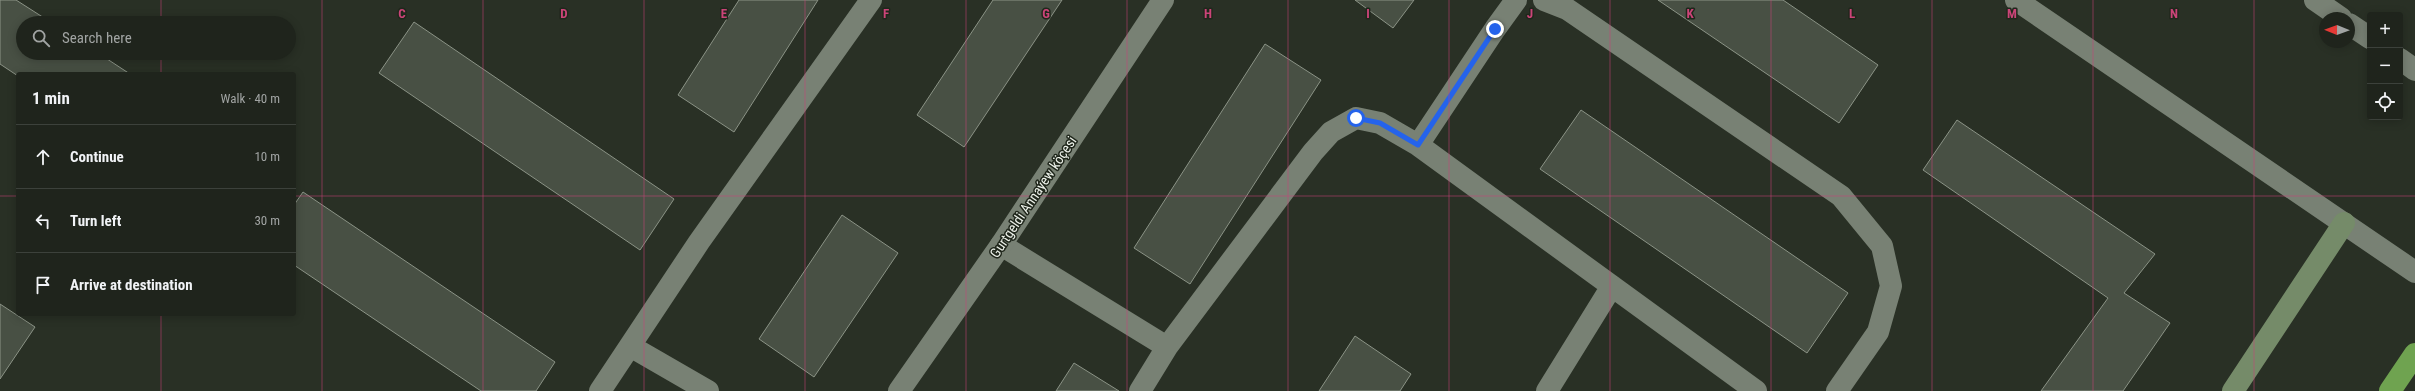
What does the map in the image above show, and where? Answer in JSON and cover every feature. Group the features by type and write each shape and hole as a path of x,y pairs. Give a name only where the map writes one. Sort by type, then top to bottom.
{"highway":[{"path":"2390,391 2415,354"}],"street":[{"path":"600,391 699,242 871,0"},
{"name":"Gurtgeldi Annaýew köçesi","path":"899,391 1001,245 1163,0"},
{"path":"1418,145 1516,0"},
{"path":"1544,0 1567,9 1841,196 1882,246 1891,286 1878,332 1837,391"},
{"path":"2016,0 2415,272"},
{"path":"2315,0 2332,12"},
{"path":"2355,28 2367,36"},
{"path":"2403,61 2415,70"},
{"path":"1140,391 1167,347 1331,132 1356,118 1380,123 1418,145 1756,391"},
{"path":"2233,391 2344,223"},
{"path":"1001,245 1167,347"},
{"path":"1547,391 1612,286"},
{"path":"630,346 708,391"}],"building":[{"path":"0,0 16,0 41,16 16,16 16,60 109,60 127,72 16,72 16,75 0,64"},
{"path":"739,0 818,0 734,132 678,95"},
{"path":"993,0 1062,0 964,147 917,115"},
{"path":"1355,0 1414,0 1393,28"},
{"path":"1658,0 1783,0 1878,65 1839,123"},
{"path":"414,22 674,199 640,250 379,73"},
{"path":"1265,44 1321,80 1190,284 1134,248"},
{"path":"1581,110 1848,293 1807,353 1540,169"},
{"path":"1957,120 2155,254 2124,293 2170,323 2123,391 2041,391 2108,298 1923,170"},
{"path":"303,192 555,362 536,391 481,391 296,266 296,202"},
{"path":"842,215 898,253 814,377 759,339"},
{"path":"0,304 16,316 35,327 0,379"},
{"path":"1355,336 1411,374 1400,391 1319,391"},
{"path":"1074,363 1119,391 1056,391"}],"route":[{"path":"1356,118 1380,123 1418,145 1495,29"}]}
